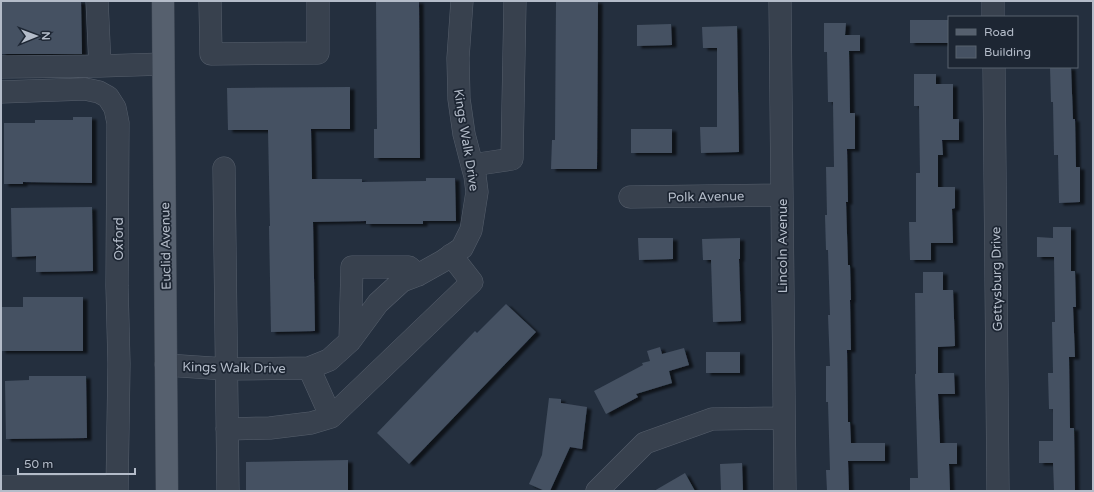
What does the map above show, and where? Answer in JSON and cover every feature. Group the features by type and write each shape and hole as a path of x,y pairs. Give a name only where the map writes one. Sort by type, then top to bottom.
{"main road":[{"name":"Euclid Avenue","path":"162,1 167,491"}],"street":[{"path":"97,1 100,66"},
{"path":"210,1 211,54 318,53 318,1"},
{"name":"Kings Walk Drive","path":"166,365 226,369 309,368 329,360 350,341 378,303 402,281 418,275 462,248 471,230 477,192 475,176 461,117 459,99 458,58 462,1"},
{"path":"472,165 512,159 515,1"},
{"name":"Lincoln Avenue","path":"780,1 784,491"},
{"path":"993,1 993,16"},
{"path":"1,67 163,64"},
{"name":"Gettysburg Drive","path":"994,68 998,491"},
{"name":"Oxford","path":"1,92 85,89 99,92 108,98 115,108 118,123 117,286 119,364 117,488"},
{"path":"224,168 228,491"},
{"name":"Polk Avenue","path":"630,197 782,195"},
{"path":"227,429 270,428 311,423 331,417 472,282 451,255"},
{"path":"350,341 352,267 408,267 418,275"},
{"path":"309,368 331,417"},
{"path":"597,491 645,443 712,419 784,418"},
{"path":"1,487 117,488"}],"building":[{"path":"1,1 81,1 82,54 1,54"},
{"path":"376,1 419,1 420,158 374,158 374,129 377,129"},
{"path":"556,1 598,1 597,169 551,169 552,140 555,140"},
{"path":"910,20 948,20 948,43 910,43"},
{"path":"824,23 846,23 845,35 860,35 860,51 849,51 850,113 855,113 855,149 847,149 848,202 846,202 848,265 850,265 851,300 851,350 847,350 848,422 850,422 851,443 885,443 885,461 848,461 849,491 827,491 826,470 830,470 828,402 826,402 826,366 830,366 828,315 830,315 828,250 826,250 825,215 827,215 826,167 834,167 833,102 828,102 827,52 824,52"},
{"path":"671,24 672,45 637,46 637,25"},
{"path":"737,26 739,152 701,153 700,127 717,127 717,48 703,48 702,27"},
{"path":"1050,68 1071,68 1073,119 1075,119 1076,167 1080,167 1080,202 1059,203 1058,155 1054,155 1053,102 1051,102"},
{"path":"914,74 936,74 936,84 953,84 953,119 959,119 959,140 942,140 943,155 938,155 938,187 955,187 955,208 952,209 953,243 931,243 931,260 910,260 909,222 916,222 916,173 920,173 919,106 914,106"},
{"path":"350,87 350,129 311,129 312,179 362,179 362,182 426,181 426,178 455,178 456,221 423,221 423,224 366,224 366,221 313,222 315,331 271,332 268,130 228,130 227,88"},
{"path":"73,117 92,117 92,183 23,182 23,184 4,184 4,123 35,123 35,120 73,120"},
{"path":"631,129 672,129 672,153 631,153"},
{"path":"92,207 93,271 36,272 36,256 12,257 11,208"},
{"path":"1053,227 1071,227 1071,271 1075,271 1076,307 1073,307 1075,357 1069,357 1070,428 1074,428 1075,491 1054,491 1053,463 1039,463 1039,441 1053,441 1053,409 1049,409 1048,373 1053,373 1052,322 1055,322 1054,257 1037,257 1037,237 1053,238"},
{"path":"638,238 673,238 673,259 639,260"},
{"path":"740,238 739,259 741,321 713,322 711,260 703,260 702,239"},
{"path":"923,272 943,272 943,290 953,290 955,346 938,347 938,373 954,373 955,394 938,394 940,443 957,443 957,464 949,464 950,491 910,491 910,478 918,478 915,374 915,293 923,293"},
{"path":"23,297 83,297 83,351 1,351 1,307 23,307"},
{"path":"506,304 536,332 409,464 377,433 475,331 477,333"},
{"path":"660,347 662,354 684,348 689,365 669,371 672,383 636,394 638,397 606,414 594,391 643,365 642,363 650,361 647,351"},
{"path":"706,352 740,352 740,373 706,373"},
{"path":"29,376 86,376 87,438 6,439 5,381 29,380"},
{"path":"549,398 561,399 561,403 587,407 582,449 570,447 550,491 545,491 529,484 542,455"},
{"path":"348,460 348,491 246,491 246,462"},
{"path":"742,463 743,491 721,491 720,464"},
{"path":"685,473 695,491 654,491"}]}
